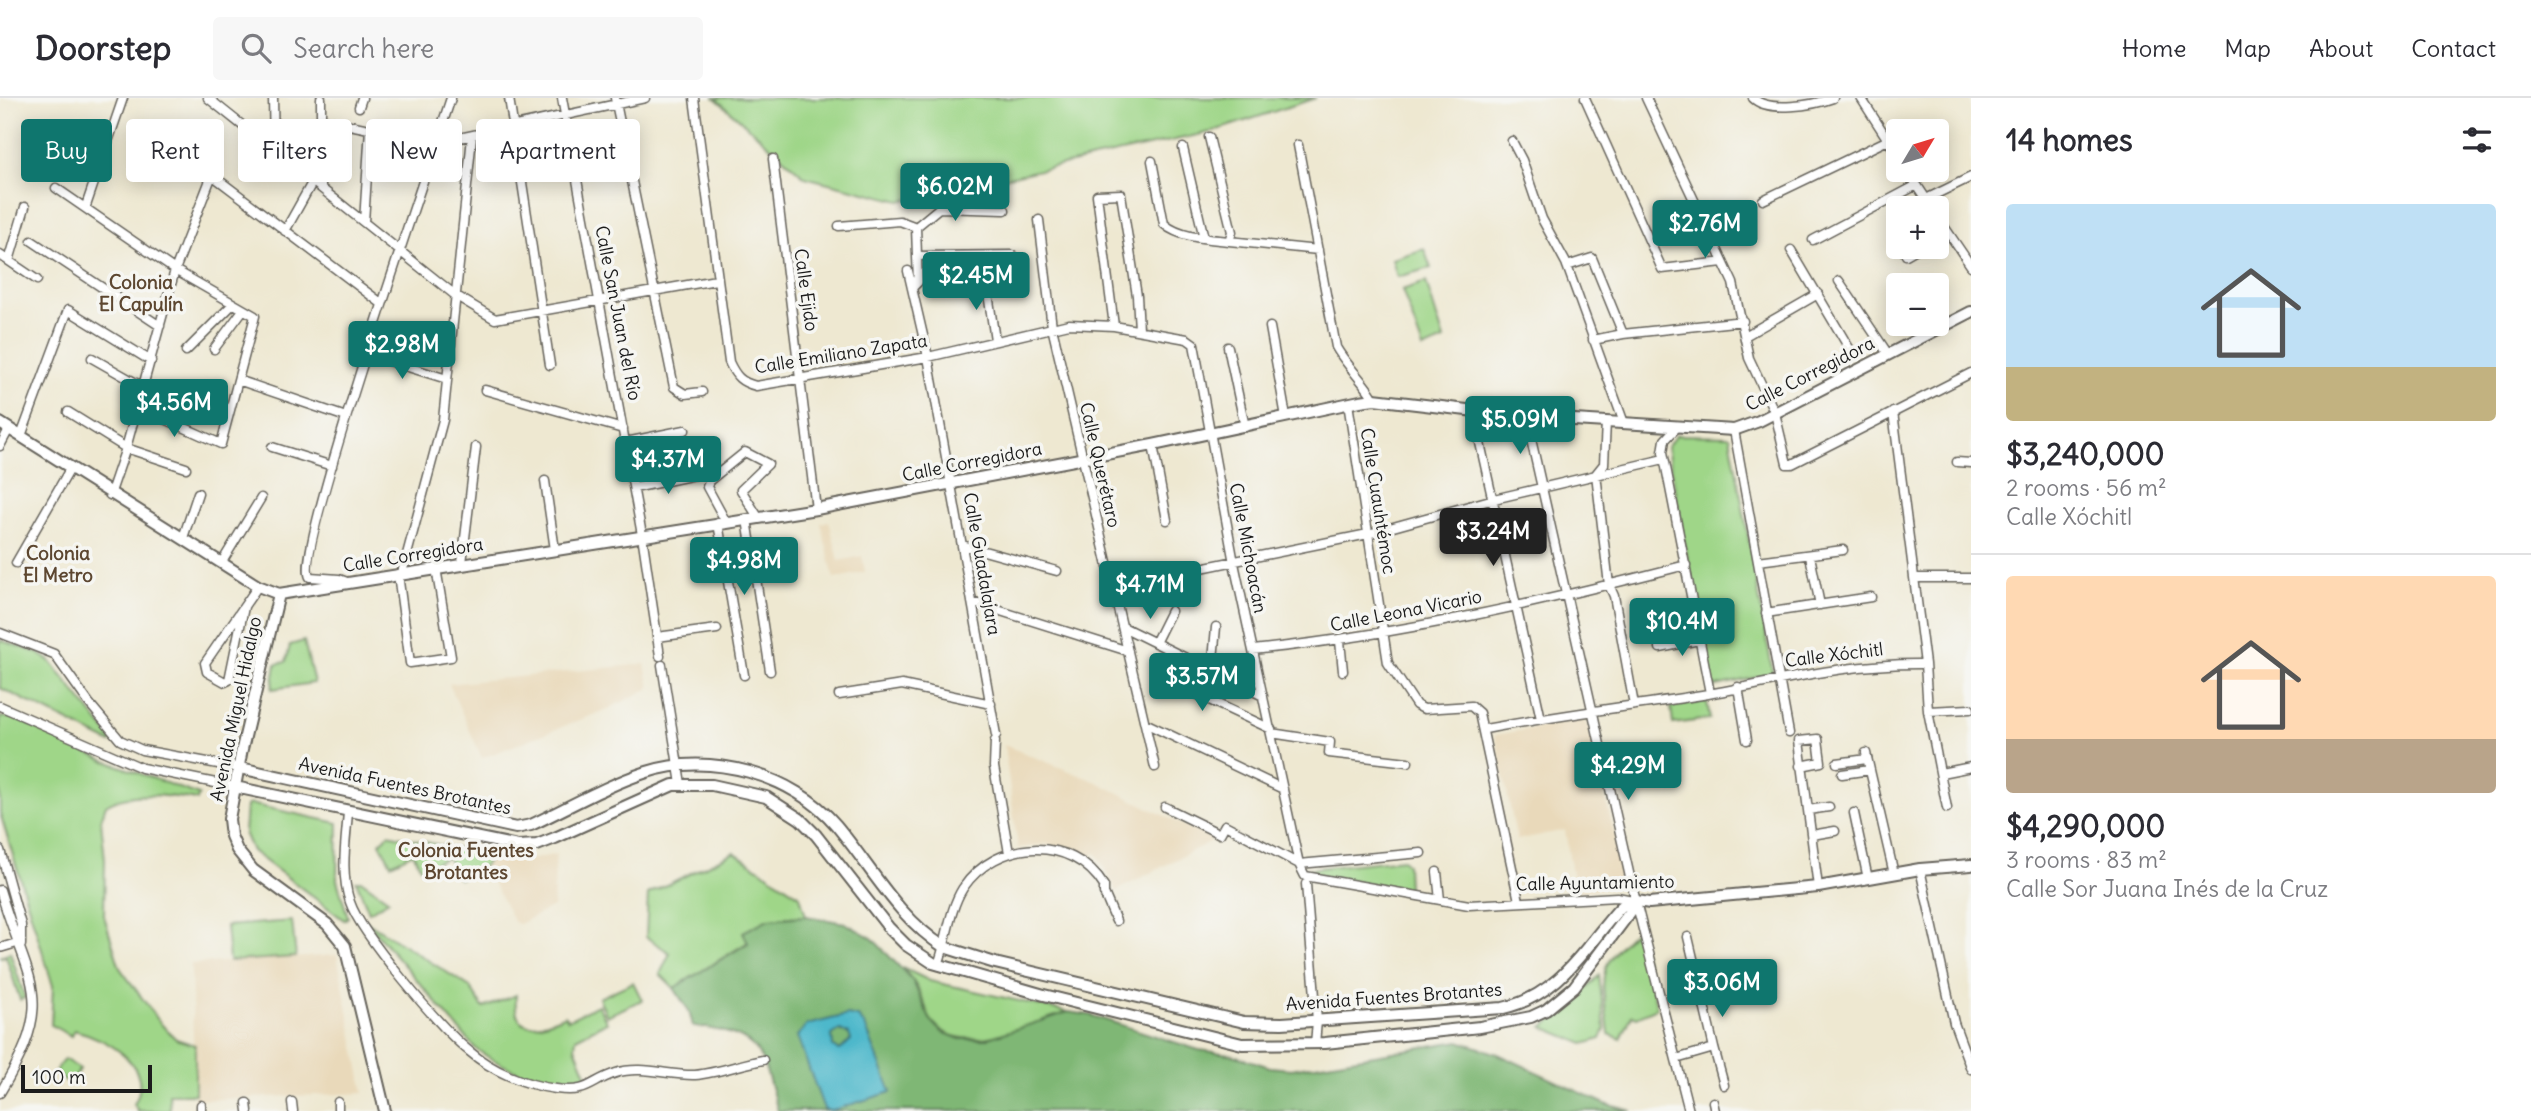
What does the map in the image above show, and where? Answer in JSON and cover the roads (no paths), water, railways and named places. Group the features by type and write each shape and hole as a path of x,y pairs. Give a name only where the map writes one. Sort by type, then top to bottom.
{"street":[{"path":"86,206 123,98"},
{"path":"208,98 238,121"},
{"path":"273,98 273,119"},
{"path":"321,98 321,119"},
{"path":"444,119 451,98"},
{"path":"509,98 512,119"},
{"name":"Calle San Juan del Río","path":"562,98 634,488 681,784"},
{"path":"557,119 615,102 645,98"},
{"path":"285,230 317,183 455,295 495,319 716,280 694,98"},
{"path":"1585,98 1662,269 1723,262"},
{"path":"1646,98 1736,290 1753,369 1775,413 1785,460 1792,464 1971,373"},
{"path":"1753,98 1761,104 1801,106 1832,98"},
{"path":"1861,98 1886,137"},
{"path":"615,102 674,387 685,394 702,392"},
{"path":"462,139 476,136"},
{"path":"436,568 452,657 410,663 400,573 443,420 472,137"},
{"path":"1209,137 1232,232 1229,241"},
{"path":"1512,141 1522,160 1542,219 1567,266 1624,423"},
{"path":"1763,200 1886,141"},
{"path":"1298,145 1336,347 1347,367 1371,392 1374,400"},
{"path":"1183,148 1204,238"},
{"name":"Calle Ejido","path":"773,159 816,509"},
{"path":"1152,161 1164,224 1171,229 1204,238 1318,250"},
{"path":"110,495 127,448 176,270 212,175 381,303"},
{"path":"1932,196 1971,177"},
{"path":"364,222 367,182"},
{"path":"350,583 339,579 310,577 307,574 346,417 381,303 423,182"},
{"path":"522,182 550,365"},
{"path":"1915,182 1924,196"},
{"path":"1813,240 1917,185"},
{"path":"56,188 176,270 255,316 221,444 138,407"},
{"path":"1114,326 1097,195 1121,194 1137,296 1139,330"},
{"path":"9,261 25,207"},
{"path":"916,228 939,208 1005,210"},
{"name":"Calle Querétaro","path":"1039,220 1052,327 1155,767"},
{"path":"839,226 900,221 916,228"},
{"path":"912,288 918,282 916,228"},
{"path":"1949,234 1971,266"},
{"path":"32,241 160,326"},
{"path":"1791,250 1852,354"},
{"path":"0,255 37,280"},
{"path":"917,256 1013,256"},
{"path":"1567,266 1592,258 1623,334"},
{"name":"Calle Guadalajara","path":"908,271 928,357 991,704 996,738 994,767 1009,852"},
{"name":"Calle Emiliano Zapata","path":"716,280 729,362 736,376 756,386 928,357 1069,324 1114,326 1187,339 1196,348"},
{"path":"986,280 995,340"},
{"path":"1839,281 1888,354"},
{"path":"1745,336 1818,294"},
{"path":"186,351 233,304"},
{"path":"21,436 68,310 151,361"},
{"path":"215,349 243,310"},
{"name":"Calle Corregidora","path":"5,426 110,495 258,586 279,594 816,509 1374,400 1526,417 1734,430 1775,413 1971,312"},
{"path":"1593,340 1623,334 1743,321"},
{"path":"1270,327 1286,417"},
{"path":"1228,347 1245,427"},
{"name":"Calle Michoacán","path":"1196,348 1234,563 1299,864 1305,880 1317,1021 1315,1044"},
{"path":"366,354 447,379"},
{"path":"92,358 144,387"},
{"path":"238,380 346,417"},
{"path":"485,390 623,429"},
{"name":"Calle Cuauhtémoc","path":"1348,403 1382,633 1393,672 1416,705 1424,709 1471,706 1479,713 1485,729"},
{"path":"1473,411 1541,719"},
{"path":"68,412 127,448 186,468"},
{"path":"1894,412 1926,664 1928,712 1947,808"},
{"path":"1526,417 1636,900 1689,1111"},
{"path":"1606,422 1604,464 1596,474 1609,585 1614,596 1634,705"},
{"path":"0,446 5,426"},
{"path":"1677,427 1665,440 1664,459 1710,693"},
{"path":"626,442 685,430"},
{"path":"1734,430 1789,733"},
{"path":"1153,445 1167,520"},
{"path":"272,447 332,466"},
{"path":"462,564 476,447"},
{"path":"744,675 722,523 707,487 709,481 745,452 768,464 741,490 753,518 770,671"},
{"path":"1113,586 1368,534 1494,499 1664,459"},
{"path":"1957,462 1971,463"},
{"path":"16,563 70,469"},
{"path":"634,488 695,475"},
{"path":"545,481 555,550"},
{"path":"183,538 198,493"},
{"path":"222,562 261,498"},
{"path":"962,545 1057,570"},
{"path":"1758,561 1843,550"},
{"path":"1810,556 1820,605"},
{"name":"Calle Leona Vicario","path":"1253,650 1340,641 1515,607 1686,565"},
{"path":"1915,578 1971,578"},
{"path":"244,607 229,680 225,682 204,668 244,607 258,586"},
{"name":"Avenida Miguel Hidalgo","path":"279,594 235,787 229,819 231,836 242,860 327,924 345,946 385,1111"},
{"path":"1766,613 1871,597"},
{"path":"972,602 1128,651"},
{"path":"1155,643 1171,611"},
{"path":"1123,627 1263,696"},
{"path":"1212,671 1216,627"},
{"path":"657,637 717,629"},
{"name":"Avenida Fuentes Brotantes","path":"0,633 54,654 120,740 142,750 240,768 516,828 531,825 646,772 678,765 750,772 806,799 835,824 913,925 944,947 995,963 1223,1019 1263,1024 1494,1009 1522,1004 1549,989 1623,904 1636,900"},
{"path":"1660,648 1699,640"},
{"path":"1340,641 1343,671"},
{"name":"Calle Xóchitl","path":"1485,729 1710,693 1777,678 1874,663 1926,664"},
{"path":"1156,675 1271,731 1330,743 1329,753 1408,762"},
{"path":"839,695 902,685 991,704"},
{"path":"1738,687 1747,740"},
{"name":"Avenida Fuentes Brotantes","path":"2,708 142,768 518,846 537,845 664,787 681,784 729,787 766,797 784,807 816,835 889,928 906,945 938,965 1242,1044 1315,1044 1496,1025 1531,1017 1566,995 1631,911 1636,900"},
{"path":"1928,712 1970,709"},
{"path":"1145,723 1283,789"},
{"path":"1485,729 1519,901"},
{"path":"1838,762 1867,756 1894,874"},
{"path":"1801,766 1818,887"},
{"path":"1941,773 1971,767"},
{"path":"1842,774 1870,770"},
{"path":"1165,807 1220,834 1225,825 1299,864 1421,853"},
{"path":"1808,810 1829,807"},
{"path":"423,827 427,810"},
{"path":"348,812 344,881 356,916 440,1020 468,1051 494,1069 524,1081 574,1090 592,1087 616,1073 654,1071 696,1075 763,1060"},
{"path":"1854,813 1868,878"},
{"path":"1812,835 1835,831"},
{"path":"938,965 964,887 987,865 1009,852 1047,849 1080,859 1104,886 1104,893 1116,921"},
{"path":"0,850 22,925 20,945"},
{"name":"Calle Ayuntamiento","path":"1305,880 1469,905 1617,897 1649,903 1818,887 1920,869 1971,865"},
{"path":"1920,869 1954,1023 1971,1069"},
{"path":"1437,872 1440,900"},
{"path":"0,890 33,982 33,1025 25,1047 0,1093"},
{"path":"1688,937 1724,1085"},
{"path":"0,948 20,945"},
{"path":"1494,1009 1496,1025"},
{"path":"1676,1059 1714,1048"}],"water":[{"path":"847,1015 858,1017 865,1025 891,1092 830,1111 824,1109 797,1036 807,1025","holes":["840,1030 849,1034 851,1040 840,1050 833,1047 832,1035"]}],"district":[{"name":"Colonia El Capulín","path":"141,293"},
{"name":"Colonia El Metro","path":"58,564"},
{"name":"Colonia Fuentes Brotantes","path":"466,861"}]}
